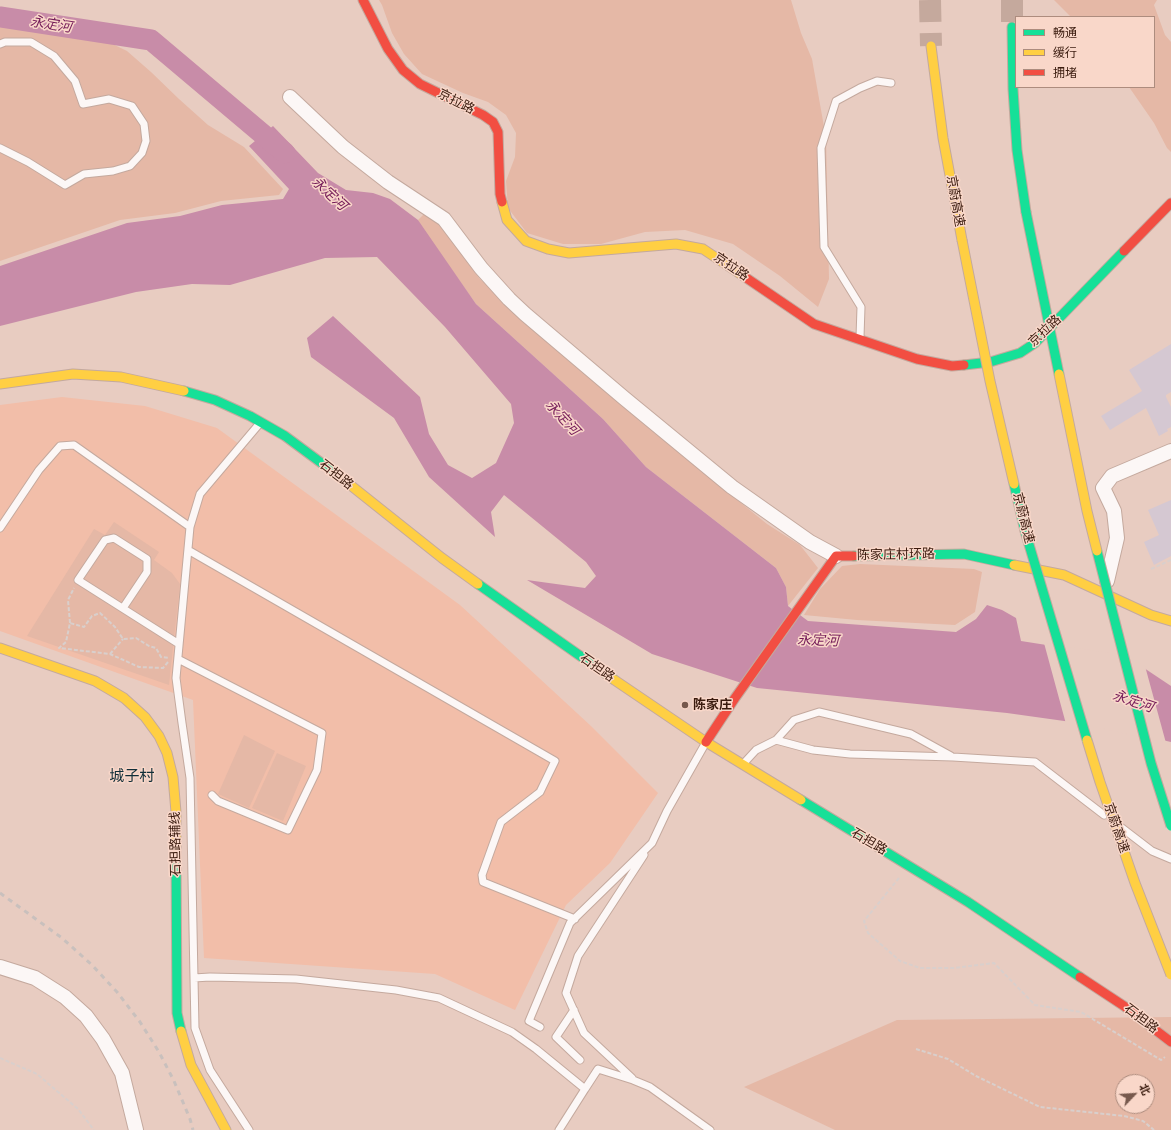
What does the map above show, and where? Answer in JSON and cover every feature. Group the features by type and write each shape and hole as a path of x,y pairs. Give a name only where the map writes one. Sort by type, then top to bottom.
{"main road":[{"name":"京拉路","path":"363,0 388,49 403,70 420,84 483,115 493,122 498,132 500,194 507,220 526,241 569,253 676,244 703,249 814,324 917,359 952,366 990,362 1020,353 1035,343 1171,203"},
{"path":"1012,27 1013,89 1017,143 1026,212 1087,511 1151,763 1171,826"},
{"name":"京蔚高速","path":"931,46 943,138 962,240 990,381 1026,531 1100,782 1135,883 1171,975"},
{"name":"石担路","path":"0,384 73,374 121,377 173,388 215,400 261,422 284,436 322,463 442,558 598,669 706,742 968,902 1124,1006 1171,1042"},
{"name":"陈家庄村环路","path":"836,556 964,554 1064,575 1151,615 1171,621"},
{"path":"706,742 735,698 836,556"},
{"name":"石担路辅线","path":"0,648 94,681 124,698 146,717 159,736 173,777 176,812 177,1013 182,1039 191,1065 226,1130"}],"street":[{"path":"290,97 343,147 388,182 444,219 481,268 509,299 618,393 732,487 810,542 836,556"},
{"path":"1104,593 1117,538 1114,511 1103,488 1112,476 1171,451"},
{"path":"0,967 35,978 65,997 86,1016 103,1039 122,1073 136,1130"}],"lane":[{"path":"0,44 5,42 31,42 54,56 74,81 82,104 109,99 132,106 144,124 146,141 142,153 130,166 113,172 84,174 65,185 28,162 0,148"},
{"path":"860,340 861,307 824,246 821,148 836,102 860,88 877,81 892,83"},
{"path":"249,1130 210,1070 195,1028 190,778 176,678 190,527 200,494 261,422"},
{"path":"0,528 39,470 60,446 74,445 190,527"},
{"path":"123,608 147,572 147,559 114,538 105,540 78,580 179,644"},
{"path":"188,550 555,761 540,792 501,822 482,874 483,882 575,919"},
{"path":"178,659 322,733 317,770 288,830 218,802 212,795"},
{"path":"742,764 756,750 776,740 794,720 819,712 910,734 953,757"},
{"path":"776,740 813,750 850,754 953,757 1035,762 1152,851 1171,859"},
{"path":"634,1080 584,1034 566,993 578,956 652,843 667,811 706,742"},
{"path":"540,1027 529,1021 570,923 652,843"},
{"path":"194,978 296,979 396,990 439,998 512,1032 536,1049 585,1089"},
{"path":"574,1010 556,1037 580,1060"},
{"path":"558,1130 598,1068 650,1087 710,1130"}],"path":[{"path":"1151,569 1171,560"},
{"path":"78,580 68,600 70,623 66,642 59,648 110,654 139,666 147,667 163,668 172,658 161,657 156,648 149,646 136,638 123,639 110,654"},
{"path":"70,623 84,627 92,616 100,613 115,627 123,639"},
{"path":"908,866 864,921 868,933 900,961 920,968 955,968 994,963 1035,1004 1081,1012 1161,1060 1166,1056"},
{"path":"916,1048 948,1060 983,1080 1040,1107 1124,1116 1144,1121 1154,1130"},
{"path":"0,1058 37,1074 78,1109 94,1130"}],"shaded area":[{"path":"379,0 791,0 801,33 812,59 826,138 829,279 818,307 780,276 733,244 685,230 645,232 601,244 563,244 527,233 508,208 506,181 515,157 516,133 506,115 488,102 463,93 422,74 404,54 392,33"},
{"path":"1054,0 1157,0 1154,5 1165,35 1171,42 1171,152 1167,148 1154,123 1130,88 1155,88 1155,16 1070,16"},
{"path":"0,25 100,38 127,51 208,125 244,147 283,189 279,195 221,201 175,213 120,220 0,261"},
{"path":"429,209 479,278 528,324 652,431 767,524 800,545 818,568 788,606 786,587 776,568 646,467 603,419 476,304 420,225 418,220"},
{"path":"62,397 145,406 217,428 460,605 591,726 658,793 610,863 566,905 515,1010 435,974 204,958 193,700 0,631 0,405"},
{"path":"114,522 159,552 154,560 172,573 180,584 169,685 27,636 94,529 105,535"},
{"path":"860,564 974,569 982,572 975,612 955,625 857,620 804,615 820,589 842,566"},
{"path":"244,735 275,751 249,808 218,794"},
{"path":"277,753 306,766 283,821 252,808"},
{"path":"1171,1017 1171,1130 835,1130 744,1087 897,1020"}],"water":[{"path":"273,126 318,173 346,190 373,193 390,199 418,220 476,304 603,419 646,467 776,568 786,587 788,606 808,621 956,632 976,619 987,605 1002,610 1016,618 1021,641 1129,658 1171,686 1171,742 1100,726 1007,713 757,688 652,654 527,580 585,588 596,576 586,562 504,495 491,512 495,537 429,477 394,418 311,357 307,338 333,316 420,397 429,434 448,465 472,478 496,463 514,423 511,404 445,327 377,257 325,258 230,285 192,284 136,292 0,326 0,266 127,223 180,216 222,205 283,199 289,189 249,146"}],"pier":[{"path":"1044,643 1129,656 1145,666 1166,743 1100,728 1066,724"}],"building":[{"path":"1171,344 1171,392 1166,395 1166,397 1171,407 1171,427 1167,429 1168,431 1159,436 1146,408 1110,430 1101,416 1142,391 1129,370"},
{"path":"1171,500 1171,556 1154,565 1144,542 1159,535 1148,510"}],"waterway":[{"name":"永定河","path":"0,17 151,40 285,153"}],"tunnel":[{"path":"930,0 931,46"},
{"path":"1012,0 1012,27"}],"railway":[{"path":"0,893 62,938 92,965 117,992 140,1022 159,1052 174,1081 193,1130"}],"traffic: fast":[{"path":"1012,27 1013,89 1017,150 1026,212"},
{"path":"1026,212 1059,374"},
{"path":"964,365 990,362 1020,353 1035,343 1124,251"},
{"path":"184,391 215,400 250,416 285,436 339,476"},
{"path":"1014,484 1025,531 1087,740"},
{"path":"1097,551 1151,763 1171,826"},
{"path":"854,556 964,554 1014,565"},
{"path":"478,584 613,679"},
{"path":"801,800 968,902 1080,977"},
{"path":"176,852 177,1013 181,1031"}],"traffic: slow":[{"path":"931,46 943,138 962,240"},
{"path":"502,202 507,220 526,241 548,249 569,253 676,244 703,249 742,275"},
{"path":"962,240 990,381 1014,484"},
{"path":"0,384 73,374 121,377 184,391"},
{"path":"1059,374 1087,511 1097,551"},
{"path":"339,476 442,558 478,584"},
{"path":"1014,565 1064,575 1151,615 1171,621"},
{"path":"0,648 95,681 124,698 145,717 159,736 167,753 173,777 176,812 176,852"},
{"path":"613,679 706,742 801,800"},
{"path":"1087,740 1135,883 1171,975"},
{"path":"181,1031 191,1065 226,1130"}],"traffic: jam":[{"path":"363,0 388,49 403,70 420,84 483,115 493,122 498,132 500,194 502,202"},
{"path":"1124,251 1171,203"},
{"path":"742,275 814,324 917,359 952,366 964,365"},
{"path":"706,742 735,698 836,556 854,556"},
{"path":"1080,977 1124,1006 1171,1042"}],"place":[{"name":"陈家庄","path":"685,705"}],"district":[{"name":"城子村","path":"132,777"}]}
